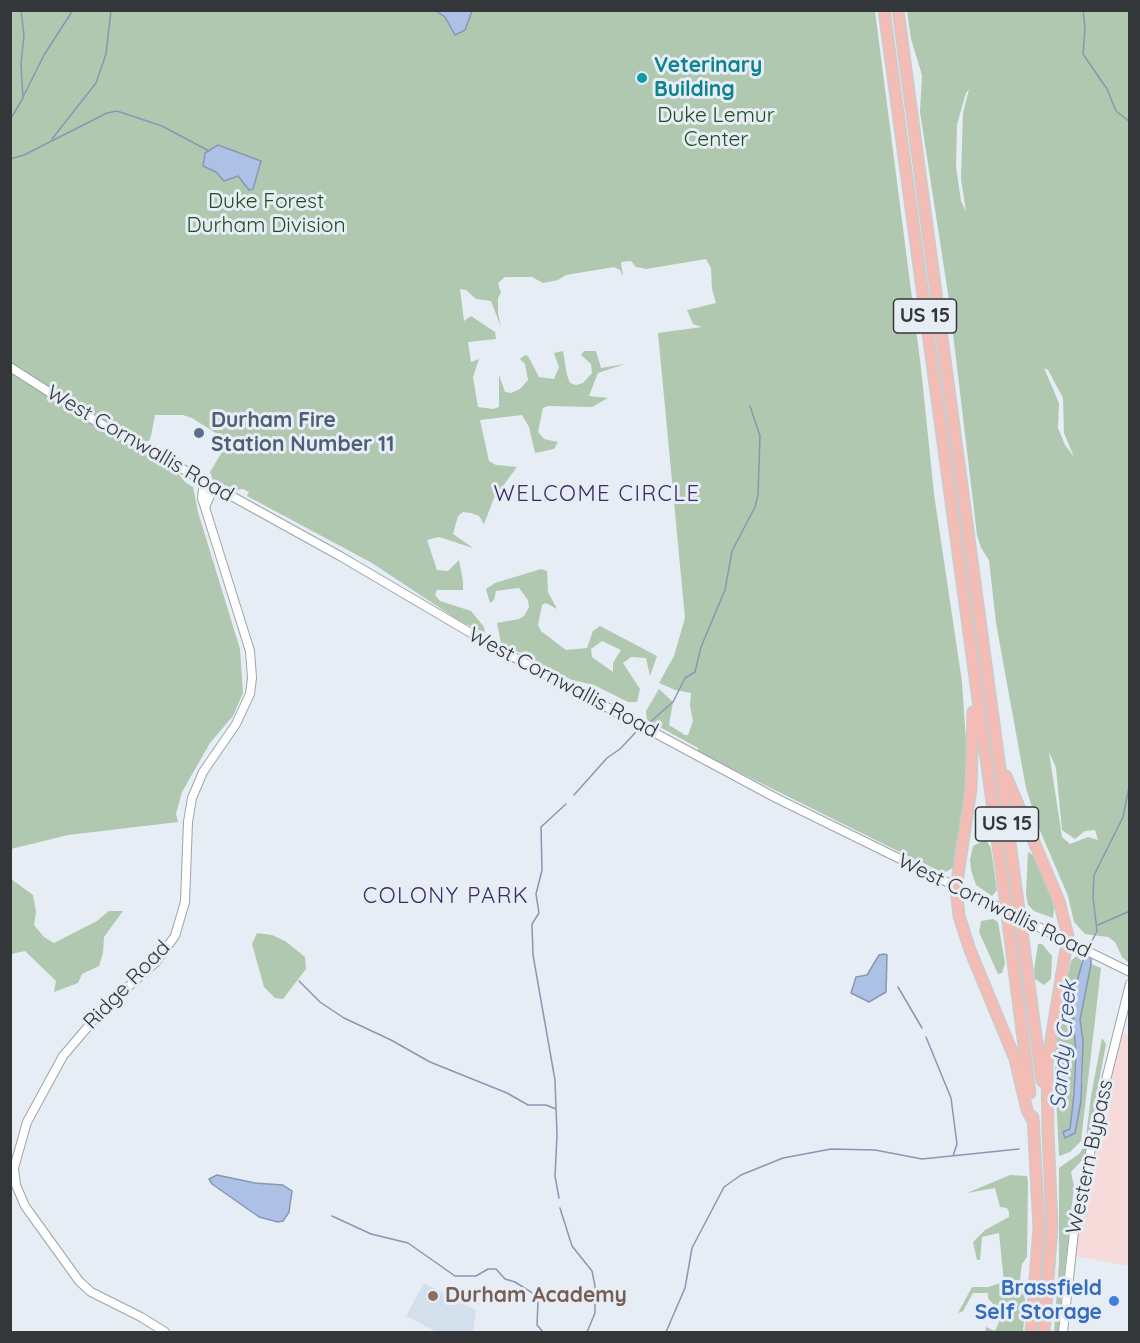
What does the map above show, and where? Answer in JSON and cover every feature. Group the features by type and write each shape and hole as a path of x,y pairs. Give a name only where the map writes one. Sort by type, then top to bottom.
{"highway":[{"name":"US 15","path":"884,10 1034,1123 1039,1244 1031,1332"},
{"name":"US 15","path":"897,10 1048,1138 1052,1227 1044,1332"},
{"path":"967,622 973,756 967,826 956,888 964,936 1008,1040 1027,1110 1034,1123"},
{"path":"998,753 1017,805 1059,901 1068,942 1047,1064 1048,1138"}],"street":[{"name":"West Cornwallis Road","path":"10,367 85,415 204,480 493,646 776,798 1130,972"},
{"name":"Ridge Road","path":"165,1332 91,1292 79,1281 25,1206 16,1185 14,1168 27,1122 63,1056 103,1009 162,955 176,934 185,902 188,822 192,798 202,772 236,724 250,694 252,672 250,651 202,498 204,480"},
{"path":"206,505 214,486"},
{"name":"Western Bypass","path":"1063,1332 1074,1232 1102,1094 1130,984"}],"shaded area":[{"path":"1121,1033 1130,1035 1129,1266 1074,1256"},
{"name":"Durham Academy","path":"424,1283 476,1310 473,1332 437,1332 406,1316"}],"green space":[{"name":"Duke Forest Durham Division","path":"11,11 875,11 921,368 934,494 962,682 968,770 956,866 944,873 914,859 698,752 698,748 647,720 646,711 659,689 673,702 669,725 688,735 693,721 690,706 691,693 675,690 659,683 674,656 685,618 658,333 702,327 693,324 687,310 716,303 712,289 711,268 706,259 646,269 636,267 631,261 621,262 623,276 620,270 614,267 566,275 558,280 543,283 532,277 505,277 498,283 501,293 498,298 498,313 501,327 491,301 476,299 466,290 460,289 464,321 471,316 495,332 496,339 468,342 471,362 479,359 473,377 478,407 493,409 499,407 499,375 505,392 511,393 520,389 528,380 525,364 520,359 525,355 528,356 539,377 554,379 559,367 554,353 563,351 570,383 576,385 583,383 592,373 591,364 581,355 584,351 596,351 601,368 625,364 598,373 589,396 608,398 592,407 548,406 543,408 538,432 544,439 558,442 554,449 535,453 529,427 522,415 480,420 489,461 496,465 517,467 494,498 484,524 479,516 471,513 463,512 458,516 453,534 473,548 439,537 427,540 437,570 448,571 459,560 463,581 463,590 437,590 435,595 440,601 471,611 484,627 485,633 458,620 372,563 247,496 249,492 243,489 234,490 213,480 210,472 225,447 225,439 192,418 183,415 155,415 149,441 140,441 138,449 178,473 185,482 193,487 198,512 240,649 243,693 233,716 210,743 182,792 176,814 178,822 68,835 11,849"},
{"path":"907,11 1129,11 1129,963 1122,957 1115,942 1108,937 1085,934 1074,922 1068,896 1038,826 1026,788 996,623 989,560 981,548 977,535 949,300 920,112 922,75 911,39","holes":["969,89 963,113 961,179 966,211 961,201 956,167 957,124","1044,368 1048,370 1063,398 1064,433 1074,457 1065,445 1058,428 1059,403","1049,752 1056,768 1062,830 1075,839 1085,831 1095,830 1098,840 1088,837 1070,844 1062,837"]},
{"path":"541,569 547,571 548,592 557,609 546,603 542,605 538,625 541,631 566,650 587,648 593,631 600,626 657,656 650,676 646,658 631,657 623,663 640,689 637,702 628,702 594,685 572,680 501,643 497,623 519,619 524,616 529,607 528,600 519,588 496,591 494,600 490,603 486,589 495,583","holes":["602,641 621,650 613,663 613,672 592,657 591,649"]},
{"path":"987,841 991,849 997,890 992,896 976,885 971,870 970,860 973,846"},
{"path":"1028,852 1033,855 1047,881 1054,908 1053,918 1034,911 1028,905 1026,893"},
{"path":"11,879 33,895 36,912 34,925 44,937 54,943 97,921 109,911 123,911 104,937 99,966 82,974 78,983 54,992 56,981 25,951 11,954"},
{"path":"993,919 998,922 1005,963 1002,973 998,974 979,932 981,921"},
{"path":"257,933 272,935 285,941 305,957 306,969 283,999 275,998 264,987 252,944"},
{"path":"1038,944 1042,944 1052,956 1051,979 1044,985 1035,979"},
{"path":"1076,956 1082,961 1073,1014 1076,1054 1072,1117 1070,1129 1063,1132 1068,1138 1083,1080 1080,1020 1091,964 1101,968 1081,1141 1070,1152 1059,1156 1055,1075 1056,1032 1071,961"},
{"path":"1102,1038 1106,1044 1085,1157 1071,1172 1074,1186 1072,1205 1058,1332 1054,1332 1059,1263 1059,1168 1080,1153 1085,1144"},
{"path":"1010,1175 1027,1176 1028,1181 1027,1257 1022,1264 1020,1278 1026,1304 1023,1332 985,1332 986,1327 995,1331 1002,1315 988,1298 988,1293 973,1293 963,1311 958,1313 972,1287 988,1287 1004,1282 999,1233 982,1237 980,1260 977,1260 973,1242 985,1230 1009,1217 1009,1212 1007,1208 1000,1207 995,1188 967,1193"}],"water":[{"path":"436,11 472,11 465,30 455,35 445,17"},
{"path":"218,145 261,161 253,189 249,190 238,176 224,181 216,172 203,166 205,153"},
{"path":"1088,943 1091,946 1091,964 1080,1020 1083,1041 1081,1101 1075,1133 1065,1138 1063,1132 1070,1129 1074,1094 1076,1054 1073,1014 1077,981"},
{"path":"879,955 887,955 886,992 869,1002 851,993 856,977 867,975"},
{"path":"217,1175 255,1183 283,1185 292,1191 289,1212 283,1221 278,1222 259,1217 212,1184 209,1179"}],"waterway":[{"path":"10,120 23,98 21,64 24,35 21,10"},
{"path":"24,95 44,55 73,10"},
{"path":"52,139 96,83 106,54 111,10"},
{"name":"Sandy Creek","path":"1083,10 1085,28 1083,54 1107,89 1116,111 1130,122"},
{"path":"10,159 24,155 107,113 117,111 162,126 209,151"},
{"path":"649,723 673,702 685,678 695,672 701,647 725,590 732,551 755,507 758,495 760,436 750,406"},
{"path":"574,795 607,758 620,749 636,732"},
{"name":"Sandy Creek","path":"1090,945 1097,931 1093,897 1094,875 1123,817 1130,782"},
{"path":"559,1198 555,1176 557,1135 555,1080 533,955 532,924 539,913 536,894 542,870 541,827 566,804"},
{"path":"1098,925 1130,911"},
{"path":"299,981 320,1002 344,1018 391,1040 430,1062 507,1093 528,1105 546,1105 556,1109"},
{"path":"898,987 922,1028"},
{"path":"926,1037 951,1098 957,1144 953,1156"},
{"name":"Sandy Creek","path":"666,1332 685,1288 692,1248 724,1187 741,1175 783,1158 831,1149 875,1150 922,1159 1019,1149"},
{"path":"560,1208 572,1246 592,1271 595,1286 595,1313 587,1332"},
{"path":"332,1216 371,1234 408,1243 455,1276 476,1276 488,1269 496,1269 505,1279 531,1292 538,1301 537,1325 543,1332"}],"place":[{"name":"Veterinary Building","path":"642,78"},
{"name":"Durham Fire Station Number 11","path":"199,433"},
{"name":"Durham Academy","path":"433,1296"},
{"name":"Brassfield Self Storage","path":"1114,1301"}],"district":[{"name":"WELCOME CIRCLE","path":"597,494"},
{"name":"COLONY PARK","path":"446,896"}],"park label":[{"name":"Duke Lemur Center","path":"716,128"}]}
